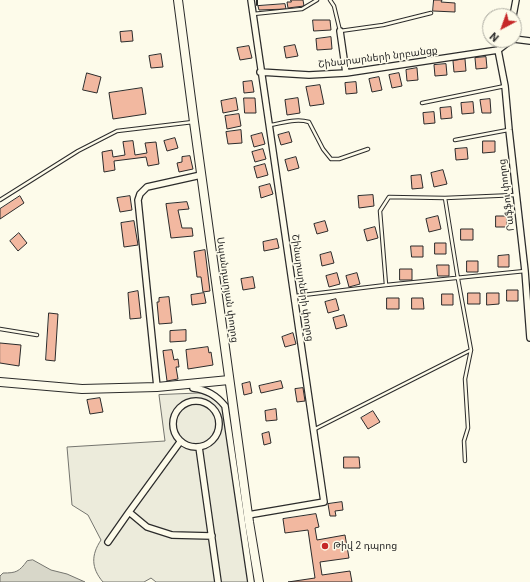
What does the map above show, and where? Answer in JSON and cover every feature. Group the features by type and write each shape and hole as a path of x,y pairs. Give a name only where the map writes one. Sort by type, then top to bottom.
{"main road":[{"name":"Սպանդարյան փողոց","path":"178,0 229,380 259,582"},
{"path":"0,382 82,389 157,387 229,380"}],"street":[{"name":"Շինարարների փողոց","path":"248,515 324,502 260,72 251,0"},
{"path":"340,31 346,72"},
{"name":"Շինարարների նրբանցք","path":"260,72 309,75 346,72 498,50"},
{"name":"Րաֆֆու փողոց","path":"498,50 505,86 516,195 529,299 530,338"},
{"path":"157,387 138,200 140,194 146,187 201,175"},
{"path":"193,388 212,393 220,399 224,406 251,582"},
{"path":"195,400 209,404 218,415 219,426 219,429 212,441 199,448 189,447 180,442 172,430 172,423 173,416 181,404 195,400"},
{"path":"219,426 228,426"},
{"path":"108,542 180,442"},
{"path":"199,448 218,582"},
{"path":"129,512 147,527 172,535 212,536"}],"lane":[{"path":"253,14 302,9 317,0"},
{"path":"330,0 334,6 340,31 383,25 431,13"},
{"path":"422,103 505,86"},
{"path":"269,126 295,120 309,122 323,149 331,159 339,159 368,149"},
{"path":"0,200 78,151 117,131 194,122"},
{"path":"455,140 509,130"},
{"path":"386,285 380,211 389,197 445,198 516,195"},
{"path":"445,198 458,279 472,350 465,379 468,428 464,441 465,461"},
{"path":"294,296 525,271"},
{"path":"0,329 37,335"},
{"path":"314,429 472,350"}],"shaded area":[{"path":"204,393 223,406 249,582 156,582 151,578 144,582 103,582 94,567 95,551 101,540 88,515 72,505 67,447 165,441 159,395"},
{"path":"33,560 51,570 67,574 85,582 0,582 0,576 3,573 17,571 22,568 27,561"}],"building":[{"path":"291,0 303,0 304,6 288,8 287,2 291,2"},
{"path":"434,0 455,3 455,12 433,11"},
{"path":"285,4 286,9 259,10 258,6"},
{"path":"313,20 330,20 331,30 314,31"},
{"path":"132,31 133,41 121,42 120,32"},
{"path":"331,37 332,49 317,50 316,39"},
{"path":"295,45 298,56 286,58 284,47"},
{"path":"249,46 252,58 240,60 237,48"},
{"path":"161,54 163,67 151,68 149,56"},
{"path":"486,57 487,68 476,69 475,58"},
{"path":"465,59 466,71 454,72 453,61"},
{"path":"446,64 447,75 435,76 434,65"},
{"path":"417,68 418,80 407,81 406,70"},
{"path":"87,73 101,77 97,93 83,90"},
{"path":"399,73 402,86 392,88 389,75"},
{"path":"379,77 382,90 372,92 369,79"},
{"path":"252,81 254,92 244,93 243,82"},
{"path":"356,82 357,93 346,94 345,83"},
{"path":"320,85 324,104 310,106 306,87"},
{"path":"142,88 146,114 113,119 109,93"},
{"path":"236,98 238,110 223,113 221,101"},
{"path":"244,98 255,98 256,113 245,113"},
{"path":"298,98 300,113 287,115 285,100"},
{"path":"490,99 491,113 482,113 480,100"},
{"path":"473,102 474,113 462,114 461,103"},
{"path":"451,107 452,118 441,119 440,108"},
{"path":"434,112 435,123 424,124 423,113"},
{"path":"239,114 241,126 227,129 225,116"},
{"path":"241,130 242,143 228,144 226,132"},
{"path":"289,132 292,142 281,145 278,135"},
{"path":"262,133 265,144 254,147 251,136"},
{"path":"175,138 178,148 167,151 164,141"},
{"path":"133,141 135,155 147,153 145,143 156,142 159,164 148,166 146,157 114,161 115,170 104,172 102,152 112,150 113,157 125,155 123,142"},
{"path":"483,141 495,141 495,152 483,153"},
{"path":"467,148 468,159 456,160 455,149"},
{"path":"263,149 266,159 255,162 252,152"},
{"path":"190,156 193,169 179,172 177,163 182,162 182,157"},
{"path":"296,157 299,168 288,171 285,160"},
{"path":"265,164 268,175 257,178 254,167"},
{"path":"443,170 447,184 434,187 431,173"},
{"path":"421,175 423,188 412,189 411,176"},
{"path":"270,184 273,194 261,198 259,187"},
{"path":"373,195 374,206 359,208 358,196"},
{"path":"20,196 24,203 0,219 0,209"},
{"path":"130,196 132,210 120,212 117,198"},
{"path":"187,202 189,209 178,210 182,228 192,228 193,236 171,238 166,204"},
{"path":"438,216 441,229 429,232 426,219"},
{"path":"496,216 507,216 507,227 496,227"},
{"path":"134,221 138,245 124,247 121,223"},
{"path":"325,221 328,231 317,234 314,224"},
{"path":"375,227 378,238 367,241 364,230"},
{"path":"461,229 473,229 473,240 461,240"},
{"path":"19,233 27,243 18,251 10,241"},
{"path":"277,239 279,248 264,251 263,242"},
{"path":"435,243 446,243 446,254 435,254"},
{"path":"411,246 423,246 423,257 412,257"},
{"path":"205,250 210,291 203,292 201,277 197,277 194,252"},
{"path":"331,252 334,263 322,266 320,255"},
{"path":"509,255 509,267 498,267 498,256"},
{"path":"467,261 478,261 478,272 467,272"},
{"path":"437,265 449,265 449,276 438,276"},
{"path":"400,269 412,269 412,280 400,280"},
{"path":"337,273 340,284 329,287 326,276"},
{"path":"357,273 360,284 349,287 346,276"},
{"path":"253,277 255,288 243,290 241,279"},
{"path":"507,290 518,290 518,301 507,301"},
{"path":"138,291 141,318 130,319 128,293"},
{"path":"204,293 206,303 192,305 191,295"},
{"path":"468,293 480,293 480,304 468,304"},
{"path":"487,293 499,293 499,304 487,305"},
{"path":"442,294 453,294 453,305 442,305"},
{"path":"169,297 172,323 159,324 157,302 159,302 159,298"},
{"path":"387,298 399,298 399,309 387,309"},
{"path":"412,298 423,298 424,309 412,309"},
{"path":"336,299 339,310 328,313 325,302"},
{"path":"49,313 58,314 55,361 46,360"},
{"path":"344,315 347,326 336,329 333,318"},
{"path":"186,330 186,341 170,342 170,331"},
{"path":"293,333 296,344 285,347 282,337"},
{"path":"0,343 21,345 19,366 0,363"},
{"path":"208,347 209,353 211,352 213,365 188,369 186,350"},
{"path":"172,350 174,360 178,359 179,367 176,367 178,379 167,381 163,351"},
{"path":"281,381 283,388 261,393 259,386"},
{"path":"250,382 252,393 244,395 242,384"},
{"path":"303,388 305,401 297,402 295,389"},
{"path":"100,398 103,412 90,414 87,400"},
{"path":"276,409 277,420 266,421 265,411"},
{"path":"373,411 380,422 368,429 361,418"},
{"path":"269,432 271,443 264,445 262,434"},
{"path":"344,457 359,457 360,468 344,468"},
{"path":"342,502 343,510 335,511 336,516 330,516 328,504"},
{"path":"316,514 319,527 315,528 317,540 345,535 349,558 320,562 322,575 350,571 352,582 288,582 315,578 308,530 285,533 283,519"}],"wall":[{"path":"257,0 257,5"}],"place":[{"name":"Թիվ 2 դպրոց","path":"325,546"}]}
